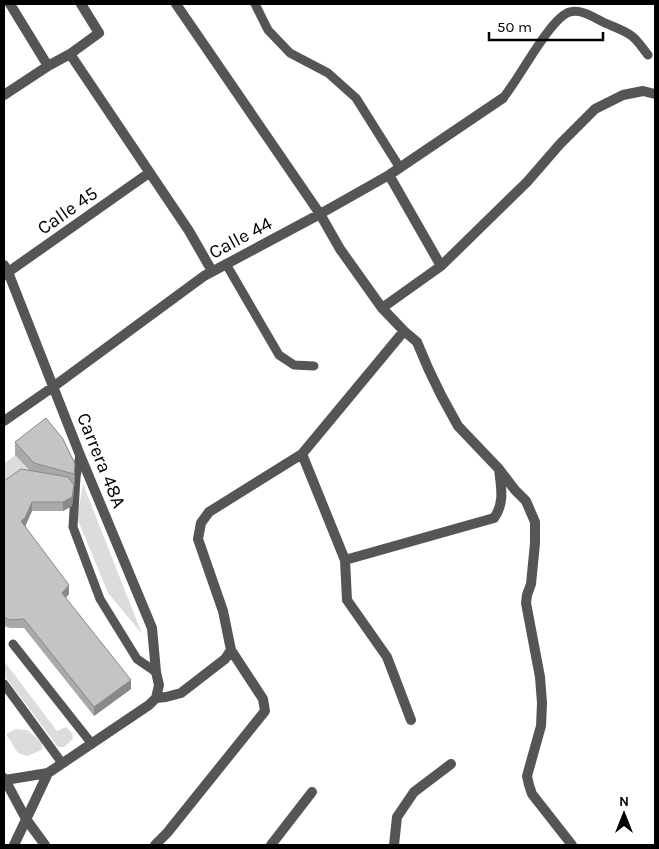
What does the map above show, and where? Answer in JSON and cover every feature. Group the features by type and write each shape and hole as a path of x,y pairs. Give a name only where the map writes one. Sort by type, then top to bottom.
{"street":[{"path":"4,94 70,54 99,33 82,4"},
{"path":"176,4 320,214 340,249 382,308 417,342 441,395 458,426 500,469 515,490 526,501 536,522 536,543 531,584 526,603 540,677 542,703 541,726 527,776 532,794 572,845"},
{"path":"8,7 48,66"},
{"path":"70,54 189,231 212,272"},
{"path":"382,308 441,266 527,182 560,144 594,110 623,95 642,91 655,94"},
{"name":"Calle 44","path":"4,421 204,276 389,175 503,98"},
{"name":"Calle 45","path":"5,271 149,173"},
{"path":"389,175 441,266"},
{"name":"Carrera 48A","path":"5,271 152,628 159,685 156,698"},
{"path":"155,845 167,833 265,711 263,699 230,650 222,611 198,538 201,524 209,512 302,454 404,330"},
{"path":"302,454 345,560 347,600 387,657 411,720"},
{"path":"345,560 494,518 499,511 502,500 500,469"},
{"path":"44,845 26,819 4,779 48,773 149,705 156,698 181,693 225,659 230,650"},
{"path":"394,845 397,817 414,792 451,764"},
{"path":"14,845 48,773"},
{"path":"271,845 312,792"}],"lane":[{"path":"255,4 268,30 290,53 328,73 356,98 400,168"},
{"path":"503,98 510,90 536,47 562,15 571,11 586,14 632,36 648,55"},
{"path":"226,264 279,355 294,365 314,366"},
{"path":"80,455 76,477 73,528 100,599 137,659 156,672"},
{"path":"13,644 92,744"},
{"path":"4,684 62,763"}],"shaded area":[{"path":"15,455 34,476 4,487 4,464"},
{"path":"83,484 142,634 108,593 77,518"},
{"path":"4,661 57,731 66,727 72,733 73,739 64,747 58,747 4,675"},
{"path":"16,729 27,730 42,743 42,750 27,756 18,753 6,734"}],"building":[{"path":"46,418 63,439 75,464 74,474 34,463 15,442"},
{"path":"21,469 68,477 74,485 72,497 63,502 32,502 25,518 21,521 69,585 62,593 131,680 94,707 24,619 10,620 4,617 4,481"}]}
